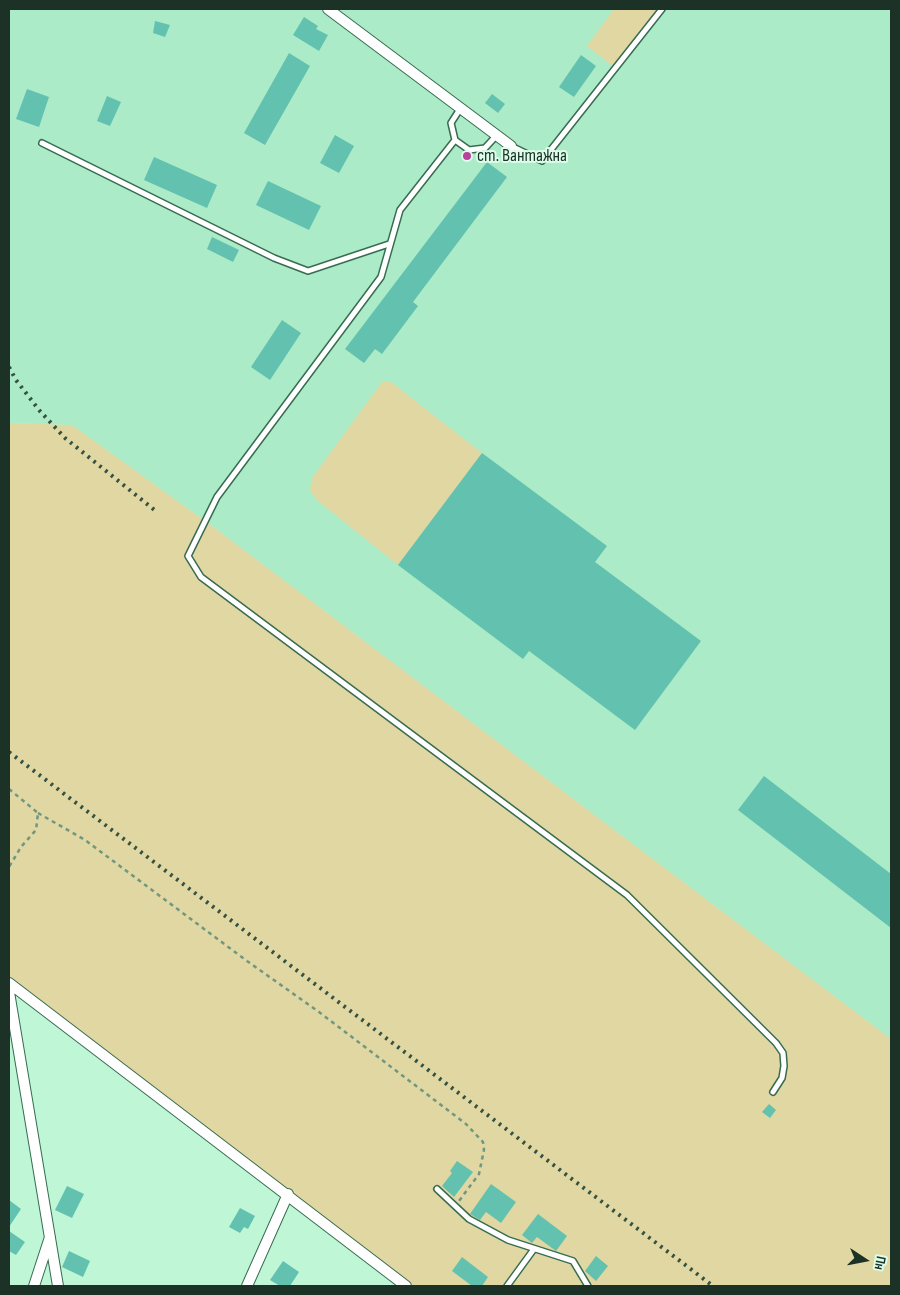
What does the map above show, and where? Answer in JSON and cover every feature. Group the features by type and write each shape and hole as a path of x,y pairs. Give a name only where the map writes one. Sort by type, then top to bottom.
{"street":[{"path":"328,9 511,146"},
{"path":"9,983 288,1194 406,1286"},
{"path":"9,992 58,1286"},
{"path":"247,1286 288,1194"},
{"path":"34,1286 51,1235"}],"lane":[{"path":"511,146 542,161 662,9"},
{"path":"460,109 451,123 455,140 469,150 486,148 497,135"},
{"path":"455,140 400,210 380,276 217,497 188,556 200,577 628,895 776,1043 783,1053 784,1066 782,1078 772,1092"},
{"path":"42,143 274,258 308,270 389,244"},
{"path":"436,1190 469,1219 508,1240 573,1261 588,1286"},
{"path":"507,1286 534,1249"}],"path":[{"path":"9,788 38,813 85,840 247,961 319,1012 466,1124 483,1142 484,1150 479,1174 455,1206"},
{"path":"9,867 21,847 36,830 38,813"}],"shaded area":[{"path":"9,9 891,9 891,1039 216,529 72,425 9,423"},
{"path":"614,9 662,9 615,68 587,46"},
{"path":"382,382 391,382 482,453 398,565 318,501 310,491 312,478"},
{"path":"9,423 72,425 216,529 891,1039 891,1286 406,1286 9,983"}],"building":[{"path":"304,17 318,26 316,29 328,35 319,51 293,35"},
{"path":"155,21 170,25 165,37 153,33"},
{"path":"289,53 310,66 265,145 244,133"},
{"path":"581,55 596,66 574,97 559,87"},
{"path":"27,89 49,97 39,127 16,119"},
{"path":"492,94 505,104 498,113 485,103"},
{"path":"107,96 121,102 110,126 97,121"},
{"path":"335,135 354,146 339,173 320,163"},
{"path":"154,157 217,185 207,208 144,180"},
{"path":"487,162 507,177 413,302 418,306 382,354 375,349 364,363 345,349"},
{"path":"268,181 321,206 309,230 256,205"},
{"path":"212,237 239,250 233,262 207,249"},
{"path":"282,320 301,333 270,380 251,367"},
{"path":"482,453 607,546 595,562 701,641 635,730 529,651 523,659 398,565"},
{"path":"764,776 891,874 891,928 738,810"},
{"path":"769,1104 776,1110 770,1118 762,1112"},
{"path":"457,1161 473,1172 454,1197 442,1186 452,1173 450,1171"},
{"path":"491,1184 516,1202 501,1223 486,1212 480,1220 470,1214"},
{"path":"67,1186 84,1194 72,1218 55,1210"},
{"path":"9,1200 21,1209 9,1227"},
{"path":"240,1208 255,1216 248,1229 244,1227 240,1233 229,1227"},
{"path":"538,1214 567,1236 556,1251 537,1237 532,1243 522,1235"},
{"path":"9,1231 25,1242 16,1255 9,1251"},
{"path":"69,1251 90,1261 83,1277 62,1267"},
{"path":"596,1256 608,1266 596,1281 585,1271"},
{"path":"462,1257 488,1277 482,1286 472,1286 452,1271"},
{"path":"283,1261 299,1272 290,1286 280,1286 270,1280"}],"railway":[{"path":"9,367 16,380 39,410 65,438 157,512"},
{"path":"9,752 713,1286"}],"place":[{"name":"ст. Вантажна","path":"467,156"}]}
